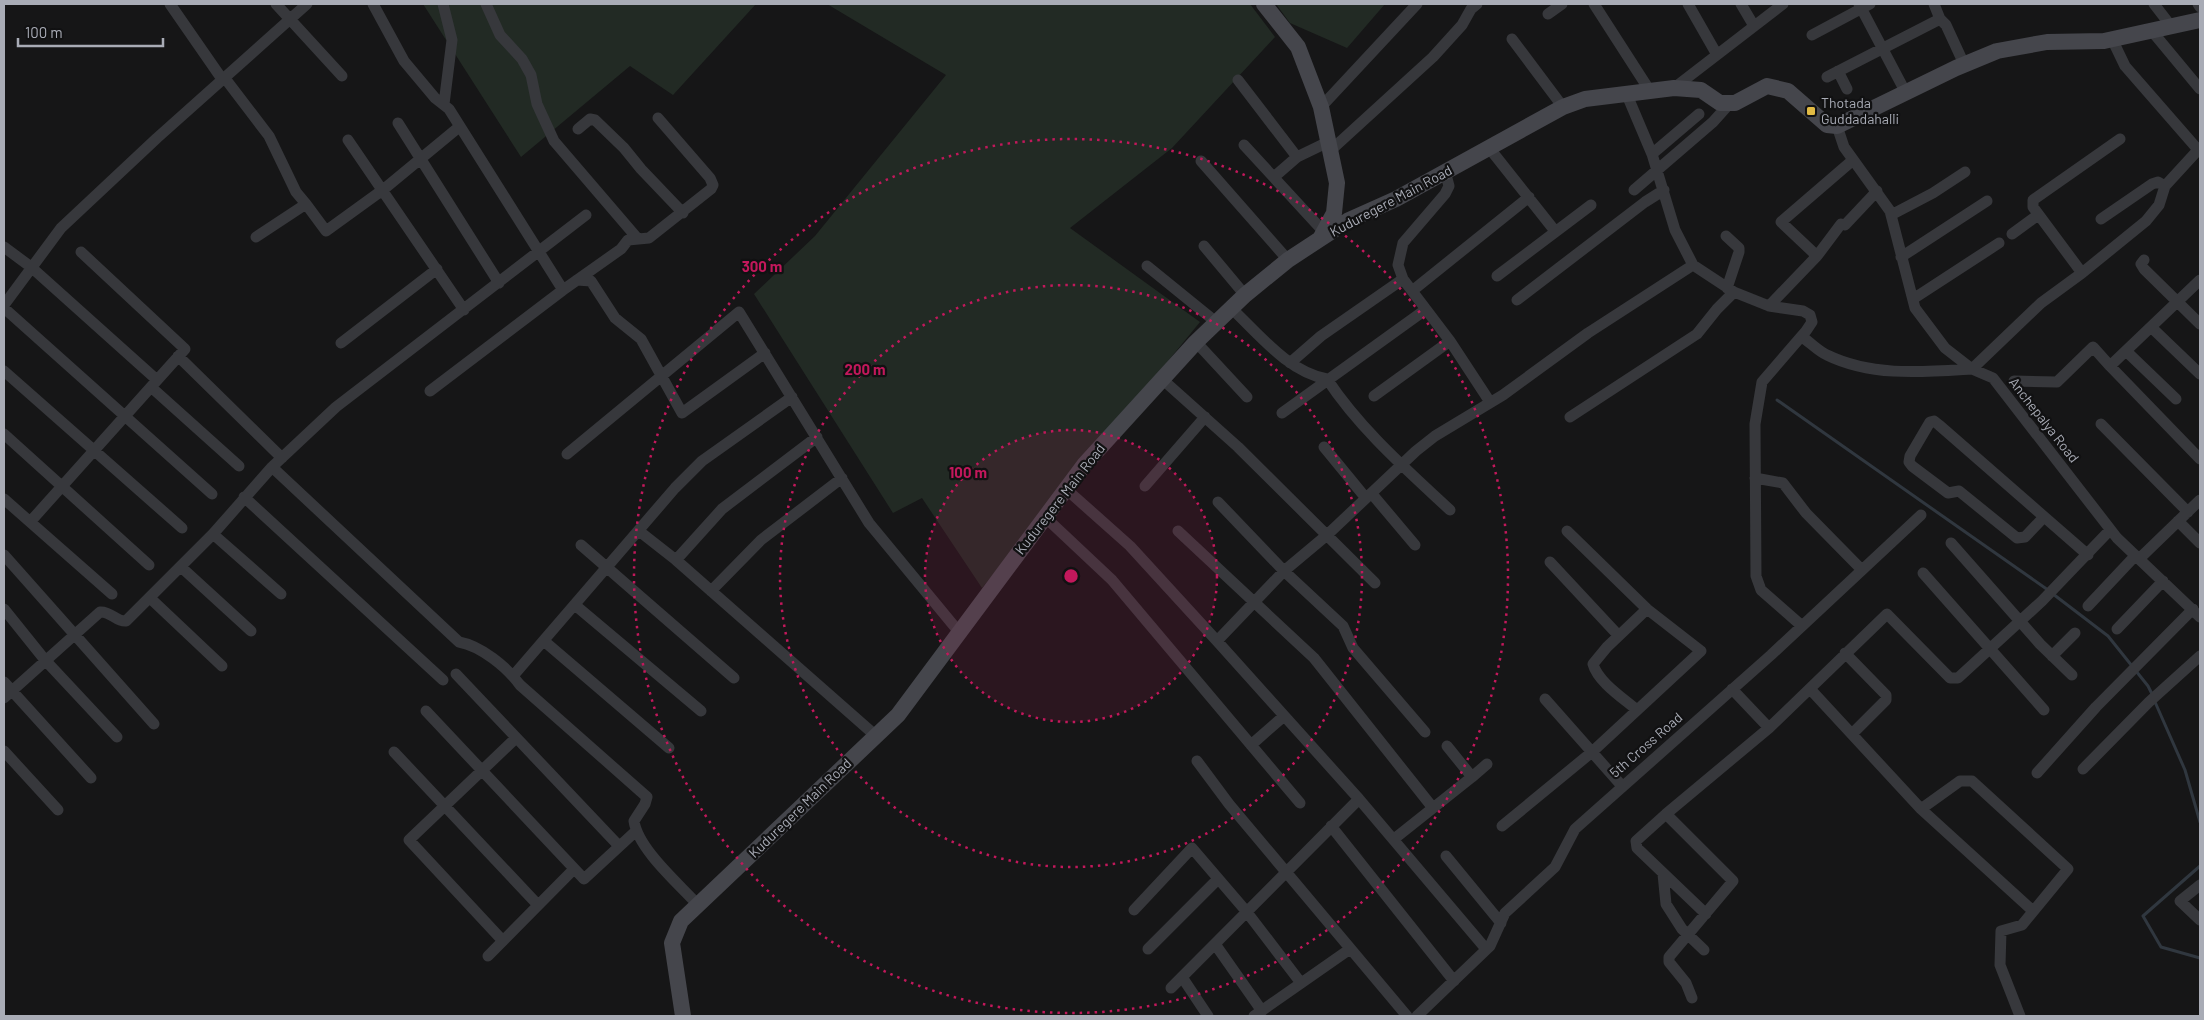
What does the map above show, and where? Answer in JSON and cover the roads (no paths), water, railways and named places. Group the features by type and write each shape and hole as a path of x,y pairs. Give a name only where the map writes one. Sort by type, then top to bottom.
{"street":[{"path":"170,4 223,78 269,136 296,192 326,230 384,189 458,127"},
{"path":"276,4 342,76"},
{"path":"212,494 4,306 31,267 62,228 223,78 307,4"},
{"path":"373,4 404,61 435,98 444,104 563,290"},
{"path":"443,4 452,40 444,104"},
{"path":"486,4 500,35 522,59 531,75 537,104 554,141 638,239"},
{"path":"1244,145 1274,177 1322,235 1334,213 1337,183 1321,108 1298,47 1264,4"},
{"path":"1321,108 1417,4"},
{"path":"1274,177 1297,157 1329,146 1433,57 1462,25 1471,9 1478,4"},
{"path":"1548,14 1562,4"},
{"path":"1594,4 1650,91"},
{"path":"1688,4 1716,54"},
{"path":"1741,4 1754,26"},
{"path":"1674,88 1783,4"},
{"path":"1934,4 1940,20 1946,25 1964,64"},
{"path":"2154,4 2171,26"},
{"path":"1812,35 1863,5 1882,48 1906,93"},
{"path":"1826,77 1940,20"},
{"path":"1634,190 1713,122 1730,103 1735,103 1767,86 1788,91 1827,125 1837,126 1964,64 1997,51 2046,42 2112,39 2200,20"},
{"path":"2151,30 2200,89"},
{"path":"1512,39 1563,107"},
{"path":"1802,336 1826,355 1860,366 1908,373 1972,370 2041,303 2082,273 2146,221 2159,205 2165,186 2199,151 2126,66 2112,39"},
{"path":"1838,71 1847,89"},
{"path":"1238,80 1297,157"},
{"name":"Kuduregere Main Road","path":"683,1016 672,943 674,932 681,921 898,715 1084,465 1196,342 1245,295 1322,235 1349,220 1396,199 1445,171 1490,149 1563,107 1586,99 1674,88 1701,90 1720,103 1730,103"},
{"path":"1627,95 1652,154 1675,230 1693,265 1731,290 1769,306 1803,311 1810,315 1812,322 1802,336 1762,382 1755,424 1756,576 1761,590 1802,626"},
{"path":"1652,154 1699,114"},
{"path":"430,391 563,290 621,249 628,240 649,238 711,190 712,181 658,118"},
{"path":"578,129 590,119 595,120 683,213"},
{"path":"398,122 499,283"},
{"name":"Anchepalya Road","path":"1837,126 1844,147 1877,191 1891,215 1900,257 1915,308 1945,348 1972,370 1993,378 2110,530 2196,613"},
{"path":"2082,273 2038,215 2032,204 2035,196 2120,139"},
{"path":"348,140 384,189 464,310"},
{"path":"1490,149 1555,231"},
{"path":"1817,256 1781,222 1853,160"},
{"path":"1202,161 1288,260"},
{"path":"1445,171 1449,186 1445,194 1403,243 1398,265 1403,279 1450,341 1490,402"},
{"path":"1891,215 1933,193 1965,172"},
{"path":"2101,219 2152,184 2158,182 2165,186"},
{"path":"1517,300 1645,202 1664,190"},
{"path":"1769,306 1817,256 1841,224 1845,225 1877,191"},
{"path":"1412,291 1529,197"},
{"path":"1900,257 1987,201"},
{"path":"256,237 306,204"},
{"path":"1497,276 1591,205"},
{"path":"91,778 6,690 45,660 100,612 108,612 121,621 126,621 213,534 272,467 336,407 586,215"},
{"path":"2012,234 2038,215"},
{"path":"1570,416 1697,334 1731,290 1739,248 1726,236"},
{"path":"1912,299 1999,243"},
{"path":"1204,246 1245,295"},
{"path":"4,247 31,267 239,466"},
{"path":"30,522 185,349 81,252"},
{"path":"2144,260 2141,264 2142,267 2200,324"},
{"path":"1216,641 1284,571 1327,535 1400,464 1434,436 1523,381 1588,333 1693,265"},
{"path":"1147,266 1216,322"},
{"path":"341,343 437,268"},
{"path":"1290,363 1321,336 1403,279"},
{"path":"577,280 591,281 615,318 641,339 682,413 765,353"},
{"path":"2110,366 2200,280"},
{"path":"1232,308 1290,363 1313,377 1327,379 1347,409 1400,464 1450,510"},
{"path":"1282,413 1425,310"},
{"path":"567,454 739,312 869,523 959,632"},
{"path":"2151,327 2200,374"},
{"path":"1374,396 1450,341"},
{"path":"1196,342 1247,396"},
{"path":"2014,381 2057,382 2093,346 2200,459"},
{"path":"2126,351 2176,399"},
{"path":"178,356 282,458"},
{"path":"4,370 182,528"},
{"path":"1162,379 1205,417 1375,583"},
{"path":"513,676 675,488 702,461 792,397"},
{"path":"1145,486 1205,417"},
{"path":"2044,517 2024,537 2017,538 1959,491 1948,493 1912,466 1909,462 1910,456 1930,422 1934,421 1939,425 2088,555"},
{"path":"2102,424 2188,512"},
{"path":"4,434 149,565"},
{"path":"676,560 722,509 816,437"},
{"path":"1324,446 1415,545"},
{"path":"272,467 459,642 472,644 513,676 520,685 646,797 645,804 634,821 636,831 653,855 698,905"},
{"path":"711,590 762,540 842,478"},
{"path":"1755,478 1783,483 1806,513 1862,570"},
{"path":"1066,489 1130,546 1359,798 1486,949"},
{"path":"4,498 112,594"},
{"path":"244,498 443,680"},
{"path":"2088,606 2137,557 2200,500"},
{"path":"1218,502 1284,571 1343,626 1353,648 1425,732"},
{"name":"5th Cross Road","path":"1424,1014 1454,980 1486,949 1505,913 1555,867 1575,829 1802,626 1921,516"},
{"path":"1045,517 1112,580 1300,803"},
{"path":"2178,521 2200,544"},
{"path":"1502,826 1592,752 1701,651 1647,609 1567,530"},
{"path":"1706,914 1639,852 1636,841 1769,728 1811,690 1845,653 1887,614 1950,678 1958,678 2021,622 2088,555 2110,530"},
{"path":"639,531 711,590 876,736"},
{"path":"1178,531 1314,658 1433,808"},
{"path":"213,534 281,594"},
{"path":"1951,543 2052,656 2072,675"},
{"path":"581,545 734,678"},
{"path":"4,555 154,724"},
{"path":"1550,562 1618,635"},
{"path":"181,567 251,630"},
{"path":"1923,573 2044,710"},
{"path":"2117,629 2163,581"},
{"path":"150,598 222,666"},
{"path":"575,605 700,711"},
{"path":"4,609 45,660 117,737"},
{"path":"1637,710 1604,681 1595,670 1593,664 1618,635 1647,609"},
{"path":"2037,773 2096,707 2196,613"},
{"path":"2052,656 2075,633"},
{"path":"544,641 669,748"},
{"path":"1845,653 1886,695 1886,700 1852,734"},
{"path":"2083,769 2149,702 2200,656"},
{"path":"456,674 619,846"},
{"path":"1732,689 1769,728"},
{"path":"1811,690 1921,809 2034,911"},
{"path":"1545,699 1622,786"},
{"path":"426,710 584,879 636,831"},
{"path":"1251,746 1284,716"},
{"path":"502,941 408,840 516,738"},
{"path":"1447,746 1472,777"},
{"path":"4,752 58,810"},
{"path":"394,752 538,905"},
{"path":"1197,761 1229,804 1406,1016"},
{"path":"1394,840 1487,764"},
{"path":"1921,809 1960,781 1972,781 2068,869 2022,924 2001,931 2000,965 2020,1016"},
{"path":"1171,988 1359,798"},
{"path":"1666,814 1733,881 1676,946 1669,957 1669,962 1686,984 1692,998"},
{"path":"1331,826 1454,980"},
{"path":"1134,910 1192,848 1246,911 1301,983"},
{"path":"1446,856 1501,923"},
{"path":"488,956 574,869"},
{"path":"1663,874 1666,904 1688,934 1704,950"},
{"path":"1148,949 1218,879"},
{"path":"2200,885 2180,901 2200,920"},
{"path":"1215,944 1258,1014 1350,949"},
{"path":"1182,977 1208,1016"}],"waterway":[{"path":"1777,400 2048,590"},
{"path":"2053,594 2108,636 2148,686 2153,696"},
{"path":"2155,702 2185,770 2200,822"},
{"path":"2200,866 2143,916 2161,947 2200,958"}],"place":[{"name":"Thotada Guddadahalli","path":"1811,111"}]}
